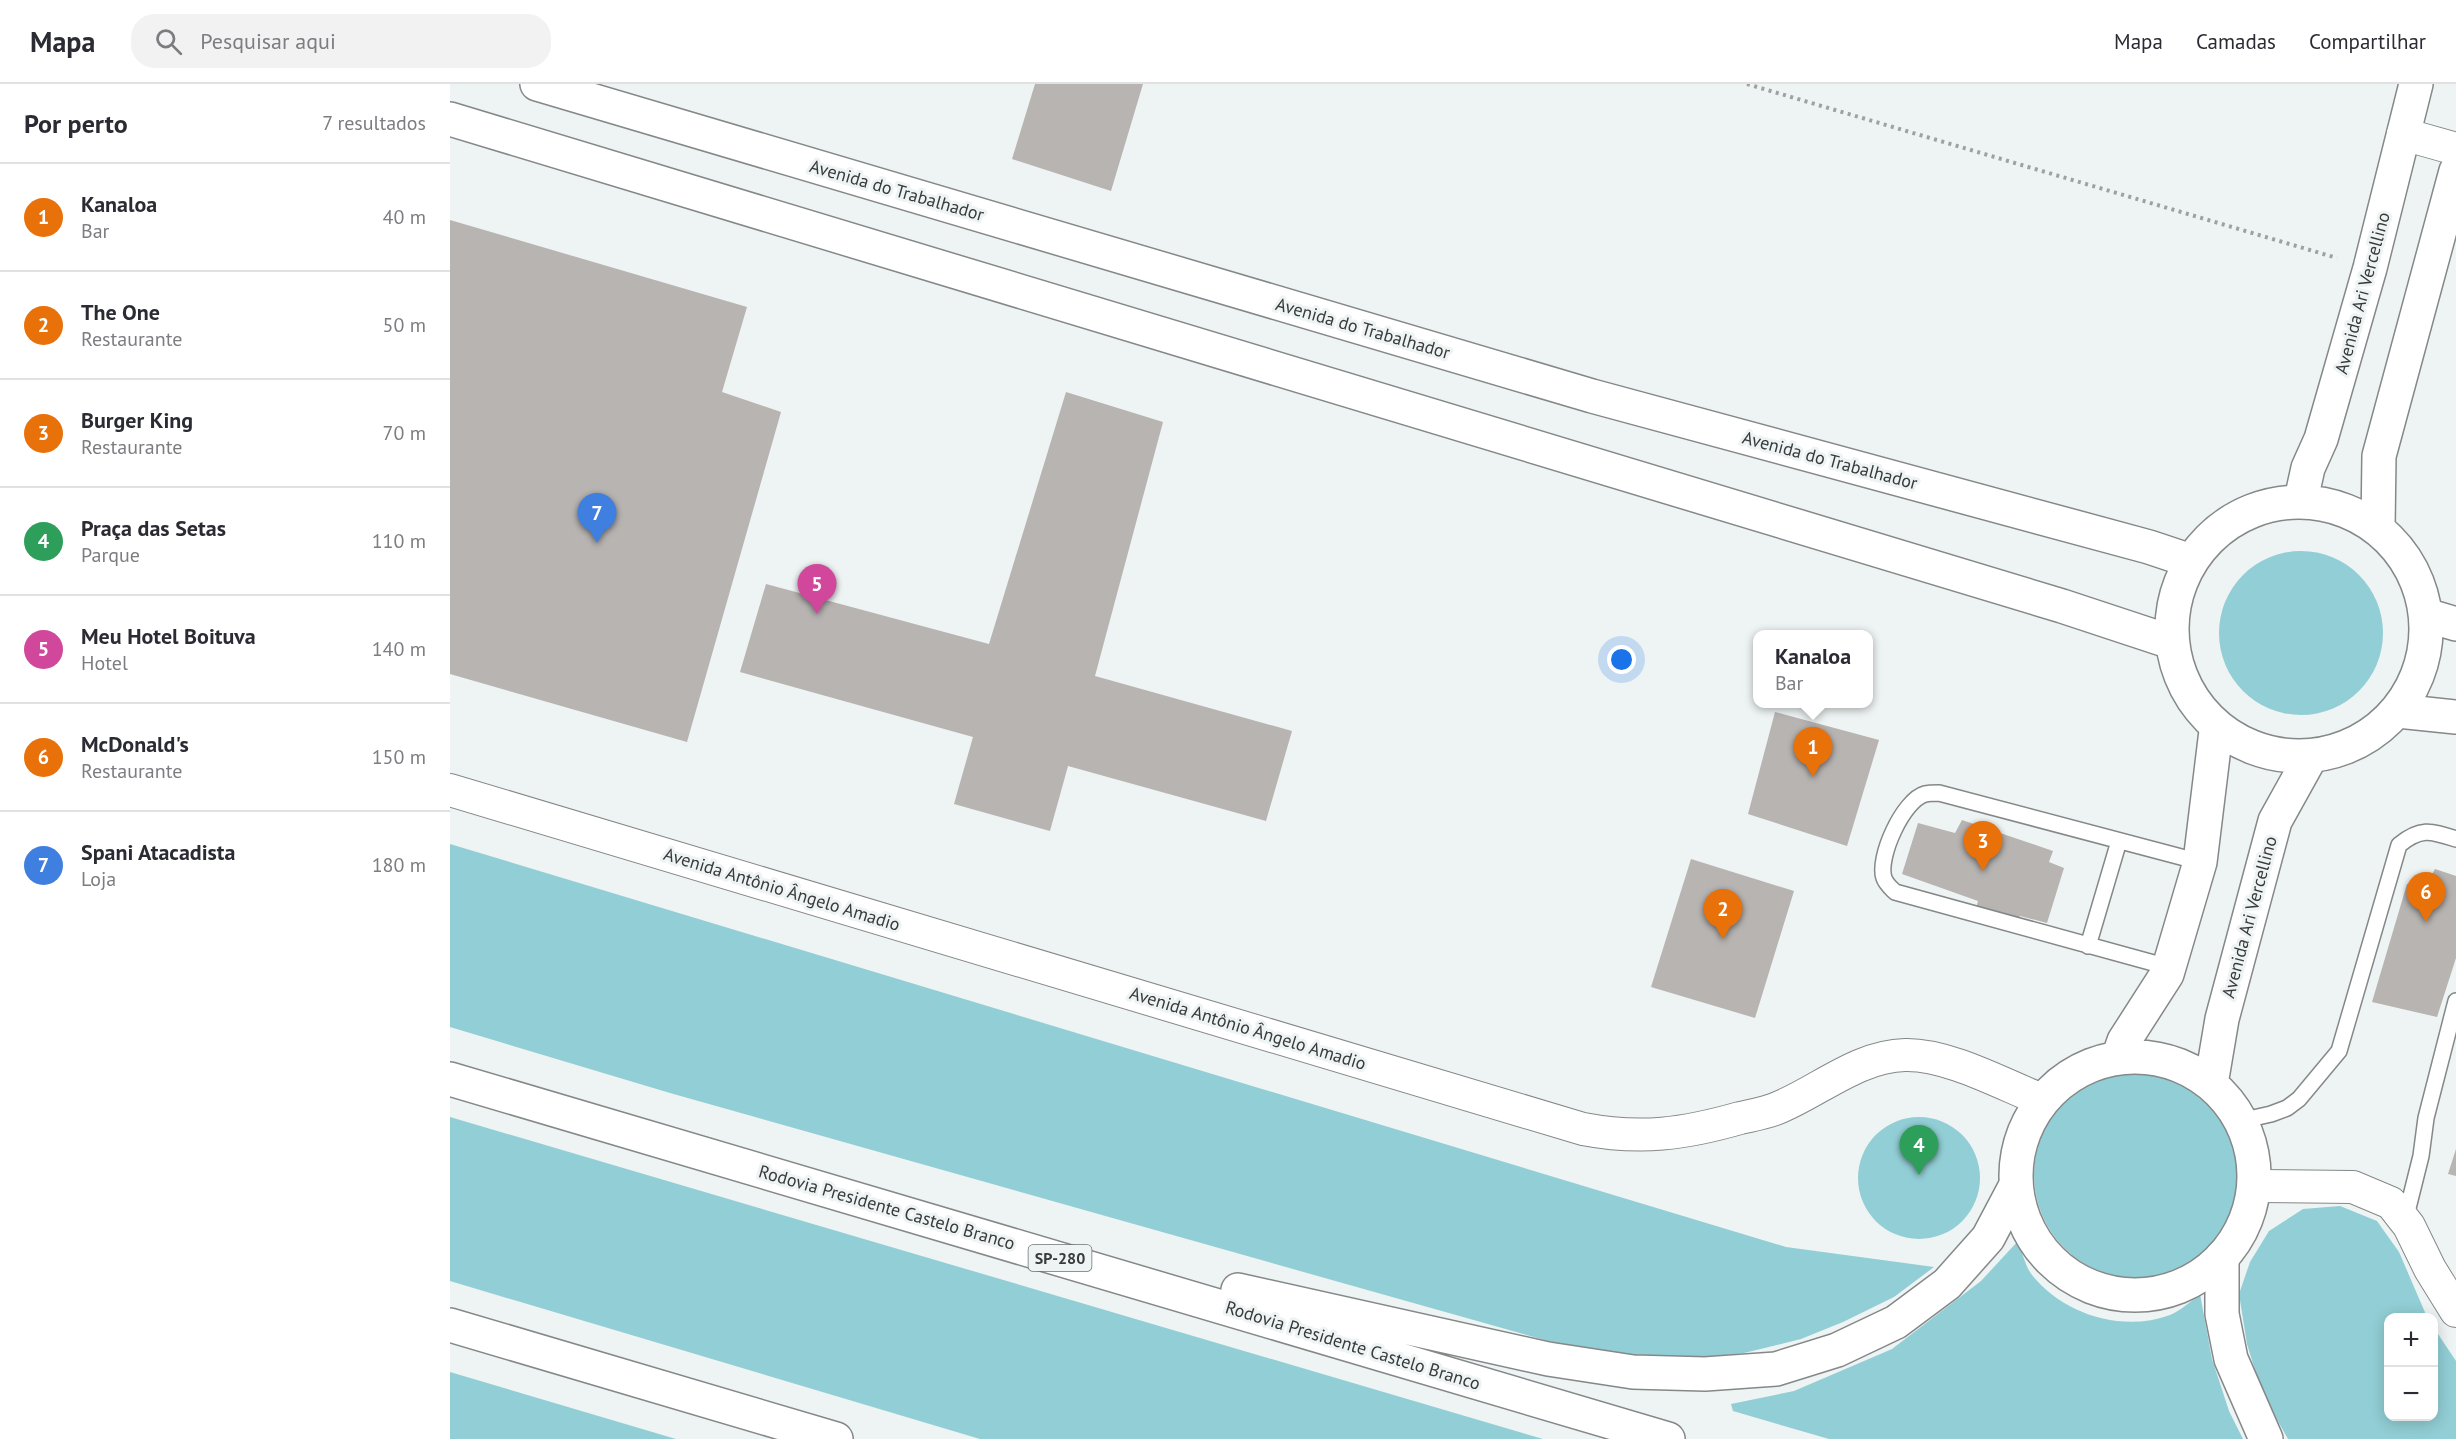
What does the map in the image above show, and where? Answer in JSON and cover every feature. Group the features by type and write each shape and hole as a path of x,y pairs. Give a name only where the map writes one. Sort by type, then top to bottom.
{"main road":[{"name":"Avenida do Trabalhador","path":"537,84 1592,396 2149,547 2192,561"},
{"name":"Avenida Ari Vercellino","path":"2301,500 2307,468 2321,439 2370,268 2416,84"},
{"path":"450,119 2062,606 2171,642"},
{"path":"2378,528 2379,456 2456,171"},
{"path":"2301,500 2342,508 2378,528 2402,552 2441,620 2425,649 2416,681 2398,711 2360,743 2310,758 2260,754 2216,731 2189,692 2171,642 2178,593 2192,561 2224,522 2261,506 2301,500"},
{"path":"2398,711 2456,717"},
{"path":"2118,1058 2124,1041 2163,980 2200,862 2216,731"},
{"name":"Avenida Ari Vercellino","path":"2211,1084 2222,1019 2275,821 2310,758"},
{"path":"2118,1058 2151,1058 2183,1067 2211,1084 2231,1105 2245,1130 2253,1157 2254,1186 2249,1212 2238,1236 2222,1257 2196,1278 2164,1291 2130,1295 2096,1289 2066,1273 2041,1250 2024,1220 2015,1187 2017,1156 2026,1126 2042,1100 2064,1080 2089,1066 2118,1058"},
{"name":"Rodovia Presidente Castelo Branco","path":"450,1079 1668,1439"},
{"path":"965,1230 1548,1359 1633,1372 1705,1374 1776,1369 1837,1350 1896,1322 1947,1284 1988,1238 2015,1187"},
{"path":"2222,1257 2222,1314 2231,1359 2257,1423 2266,1439"},
{"path":"450,1325 836,1439"}],"street":[{"path":"2403,134 2456,149"},
{"name":"Avenida Antônio Ângelo Amadio","path":"450,790 1583,1129 1617,1136 1700,1129 1778,1108 1871,1061 1904,1055 1937,1058 2042,1100"},
{"path":"2254,1186 2353,1187 2391,1203 2404,1220 2456,1311"}],"lane":[{"path":"2168,968 1895,892 1885,881 1883,874 1888,842 1898,820 1914,800 1924,794 1939,793 2200,862"},
{"path":"2240,1121 2287,1108 2299,1099 2339,1051 2399,845 2418,832 2434,832 2456,840"},
{"path":"2088,946 2119,841"},
{"path":"2404,1220 2421,1156 2426,1118 2456,1001"}],"path":[{"path":"1747,84 2370,268"}],"shaded area":[{"path":"2301,551 2317,552 2332,557 2359,575 2377,602 2382,617 2382,649 2377,664 2359,691 2332,709 2317,714 2301,715 2285,714 2270,709 2243,691 2225,664 2220,649 2219,633 2220,617 2225,602 2243,575 2270,557 2285,552"},
{"path":"450,844 1786,1247 1934,1267 1894,1297 1843,1322 1801,1339 1744,1353 1671,1361 1576,1349 670,1093 450,1027"},
{"path":"2127,1072 2147,1072 2167,1076 2186,1084 2210,1102 2228,1126 2236,1145 2240,1175 2236,1205 2228,1224 2210,1248 2186,1266 2167,1274 2147,1278 2127,1278 2107,1274 2088,1266 2072,1255 2057,1240 2046,1224 2038,1205 2034,1185 2034,1165 2038,1145 2046,1126 2057,1110 2072,1095 2088,1084 2107,1076"},
{"path":"450,1117 1543,1439 980,1439 450,1281"},
{"path":"1919,1117 1942,1122 1953,1127 1962,1135 1970,1144 1975,1155 1980,1178 1975,1201 1970,1212 1962,1221 1953,1229 1942,1234 1919,1239 1896,1234 1885,1229 1876,1221 1868,1212 1863,1201 1858,1178 1863,1155 1868,1144 1876,1135 1885,1127 1896,1122"},
{"path":"2340,1206 2377,1221 2399,1252 2425,1313 2384,1313 2384,1421 2438,1421 2438,1334 2456,1361 2456,1439 2288,1439 2262,1393 2247,1344 2239,1294 2250,1262 2269,1231 2303,1209"},
{"path":"2018,1241 2032,1275 2045,1289 2077,1310 2095,1316 2113,1321 2152,1320 2174,1313 2200,1294 2212,1359 2229,1411 2243,1439 1829,1439 1733,1411 1731,1404 1794,1391 1892,1349 1981,1281"},
{"path":"450,1372 676,1439 450,1439"}],"building":[{"path":"1035,84 1143,84 1111,191 1012,159"},
{"path":"450,220 747,307 722,392 781,412 687,742 450,674"},
{"path":"1066,392 1163,422 1095,676 1292,731 1266,821 1068,766 1050,831 954,804 973,737 740,672 766,584 989,644"},
{"path":"1775,712 1879,740 1847,846 1748,814"},
{"path":"1962,820 2053,851 2049,862 2064,868 2047,923 2020,916 2017,922 1975,912 1978,901 1902,874 1918,823 1955,833"},
{"path":"1691,859 1794,891 1755,1018 1651,987"},
{"path":"2435,869 2456,876 2456,958 2437,1017 2372,1002 2407,884 2425,887"},
{"path":"2456,1149 2456,1176 2448,1174"}],"place":[{"name":"Spani Atacadista","path":"597,543"},
{"name":"Meu Hotel Boituva","path":"817,614"},
{"name":"Kanaloa","path":"1813,777"},
{"name":"Burger King","path":"1983,871"},
{"name":"McDonald's","path":"2426,922"},
{"name":"The One","path":"1723,939"},
{"name":"Praça das Setas","path":"1919,1175"}]}
